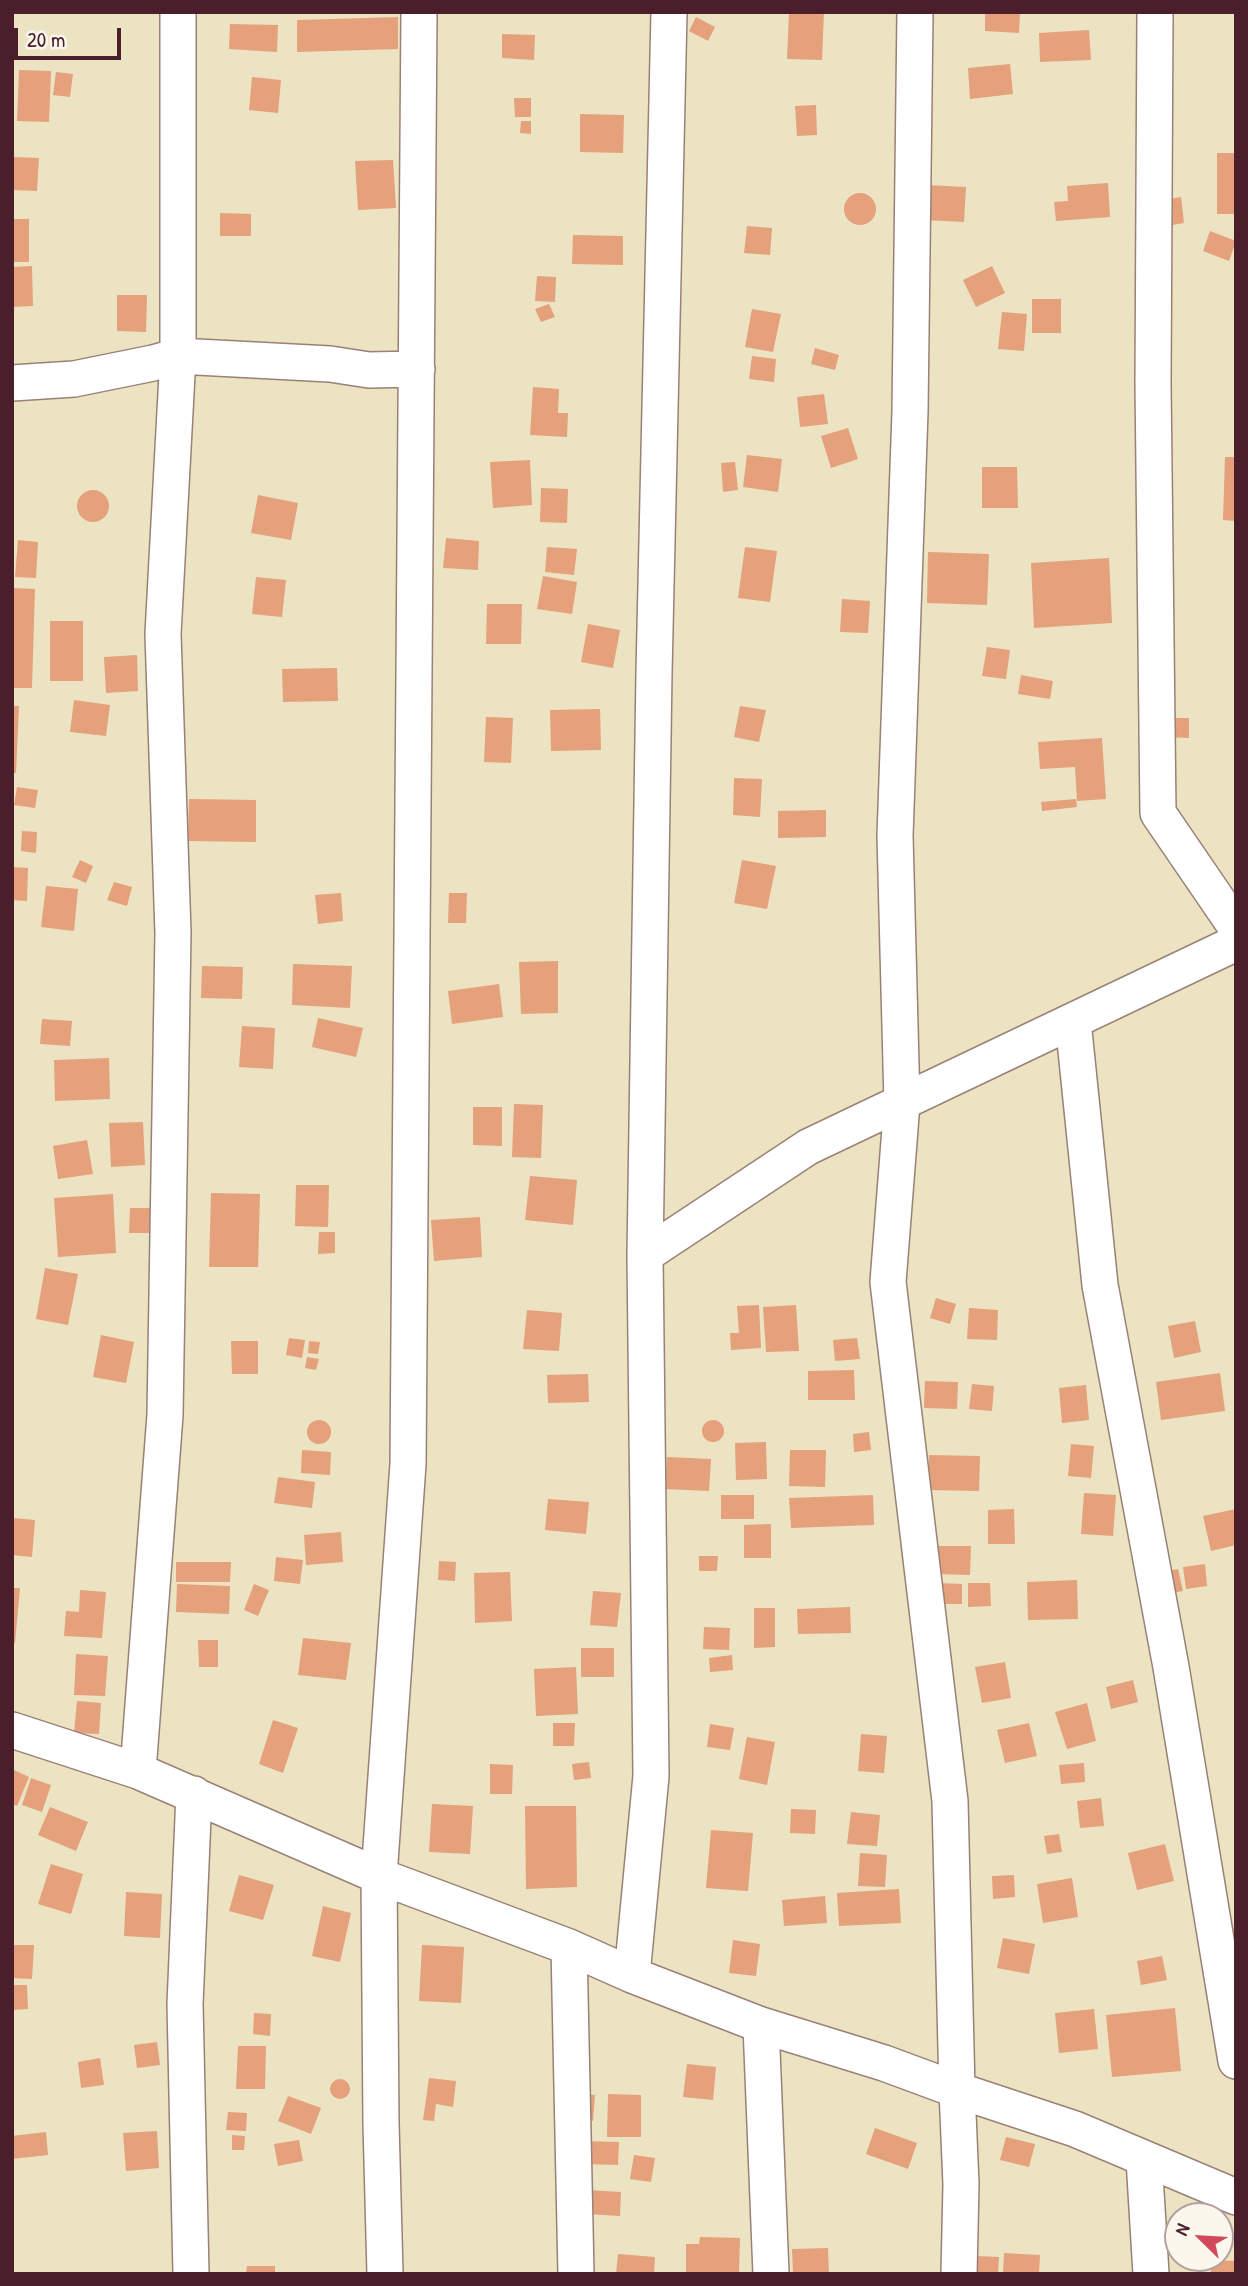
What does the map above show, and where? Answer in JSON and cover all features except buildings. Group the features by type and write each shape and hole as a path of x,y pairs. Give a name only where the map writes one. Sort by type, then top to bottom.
{"street":[{"path":"138,1771 165,1415 173,933 163,634 178,356 178,12"},
{"path":"385,2274 379,1876 408,1464 419,12"},
{"path":"632,1975 651,1776 645,1255 669,12"},
{"path":"915,12 910,412 895,836 902,1103 888,1282 950,1801 961,2184 959,2274"},
{"path":"1155,12 1153,396 1158,813 1236,928"},
{"path":"12,383 74,379 178,356 318,363 369,370 416,369"},
{"path":"645,1255 808,1147 1236,943"},
{"path":"1073,1021 1100,1284 1171,1667 1236,2061"},
{"path":"12,1730 138,1771 379,1876 569,1947 632,1975 761,2025 884,2063 1075,2129 1236,2197"},
{"path":"191,2274 186,2004 194,1794"},
{"path":"569,1947 576,2274"},
{"path":"761,2025 771,2274"},
{"path":"1144,2159 1151,2274"}]}
